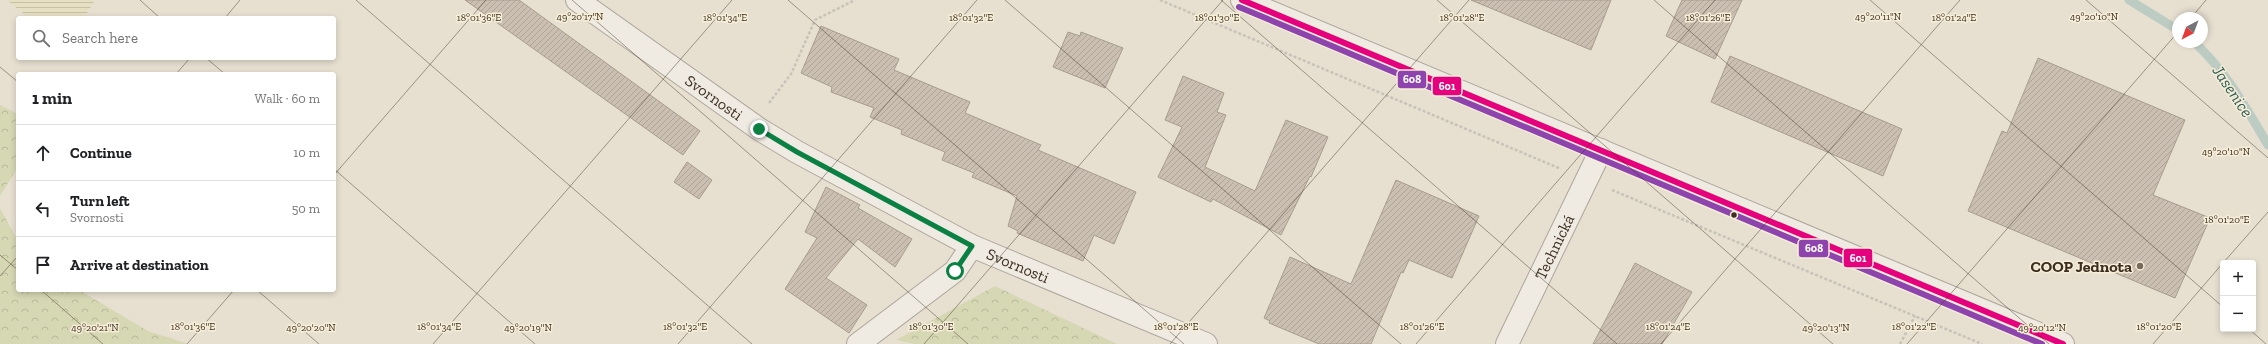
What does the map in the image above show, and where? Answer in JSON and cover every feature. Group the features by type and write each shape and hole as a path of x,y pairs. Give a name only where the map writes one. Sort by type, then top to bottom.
{"street":[{"name":"Svornosti","path":"577,0 754,125 797,152 972,246 1206,344"},
{"path":"1242,0 2063,344"},
{"name":"Technická","path":"1507,344 1601,150"},
{"path":"858,344 955,271 972,246"}],"path":[{"path":"754,125 791,74 816,20 855,0"},
{"path":"1900,344 1914,316"}],"shaded area":[{"path":"7,0 95,0 85,16 27,16"}],"green space":[{"path":"0,105 16,113 16,170 0,196"},
{"path":"0,208 16,237 16,292 82,292 148,331 189,344 0,344"},
{"path":"995,286 1117,344 914,344 896,340"}],"building":[{"path":"465,0 519,0 700,131 683,155"},
{"path":"1471,0 1611,0 1591,50"},
{"path":"1682,0 1742,0 1715,59 1666,36"},
{"path":"821,26 899,59 894,70 970,102 965,113 1041,145 1038,150 1136,192 1114,244 1094,235 1083,261 1017,233 1018,231 1008,226 1017,196 972,177 974,173 942,160 945,152 901,134 902,130 870,117 874,108 831,92 832,87 801,73"},
{"path":"1068,32 1080,36 1081,32 1123,48 1105,88 1053,67"},
{"path":"1730,56 1902,129 1883,176 1711,102"},
{"path":"2038,58 2185,120 2153,195 2210,218 2175,298 1968,211 2002,131 2007,133"},
{"path":"1183,76 1224,93 1217,112 1226,115 1205,167 1255,191 1286,120 1328,137 1311,177 1310,176 1281,235 1213,199 1211,202 1158,177 1182,127 1165,120"},
{"path":"687,162 712,180 699,199 674,182"},
{"path":"1396,180 1479,216 1452,278 1409,260 1403,273 1401,272 1371,344 1319,344 1269,323 1270,321 1264,318 1290,257 1351,284"},
{"path":"826,187 860,205 858,208 912,239 895,267 858,239 826,278 867,305 849,333 785,289 817,238 805,232"},
{"path":"1635,263 1692,292 1662,344 1593,344"}],"waterway":[{"name":"Jasenice","path":"2129,0 2172,26"},
{"name":"Jasenice","path":"2200,48 2226,78 2268,145"}],"transit line":[{"name":"601","path":"1242,0 2063,344"},
{"name":"608","path":"1239,7 2042,344"}],"place":[{"name":"COOP Jednota","path":"2140,266"}],"route":[{"path":"759,129 797,152 972,246 955,271"}]}
